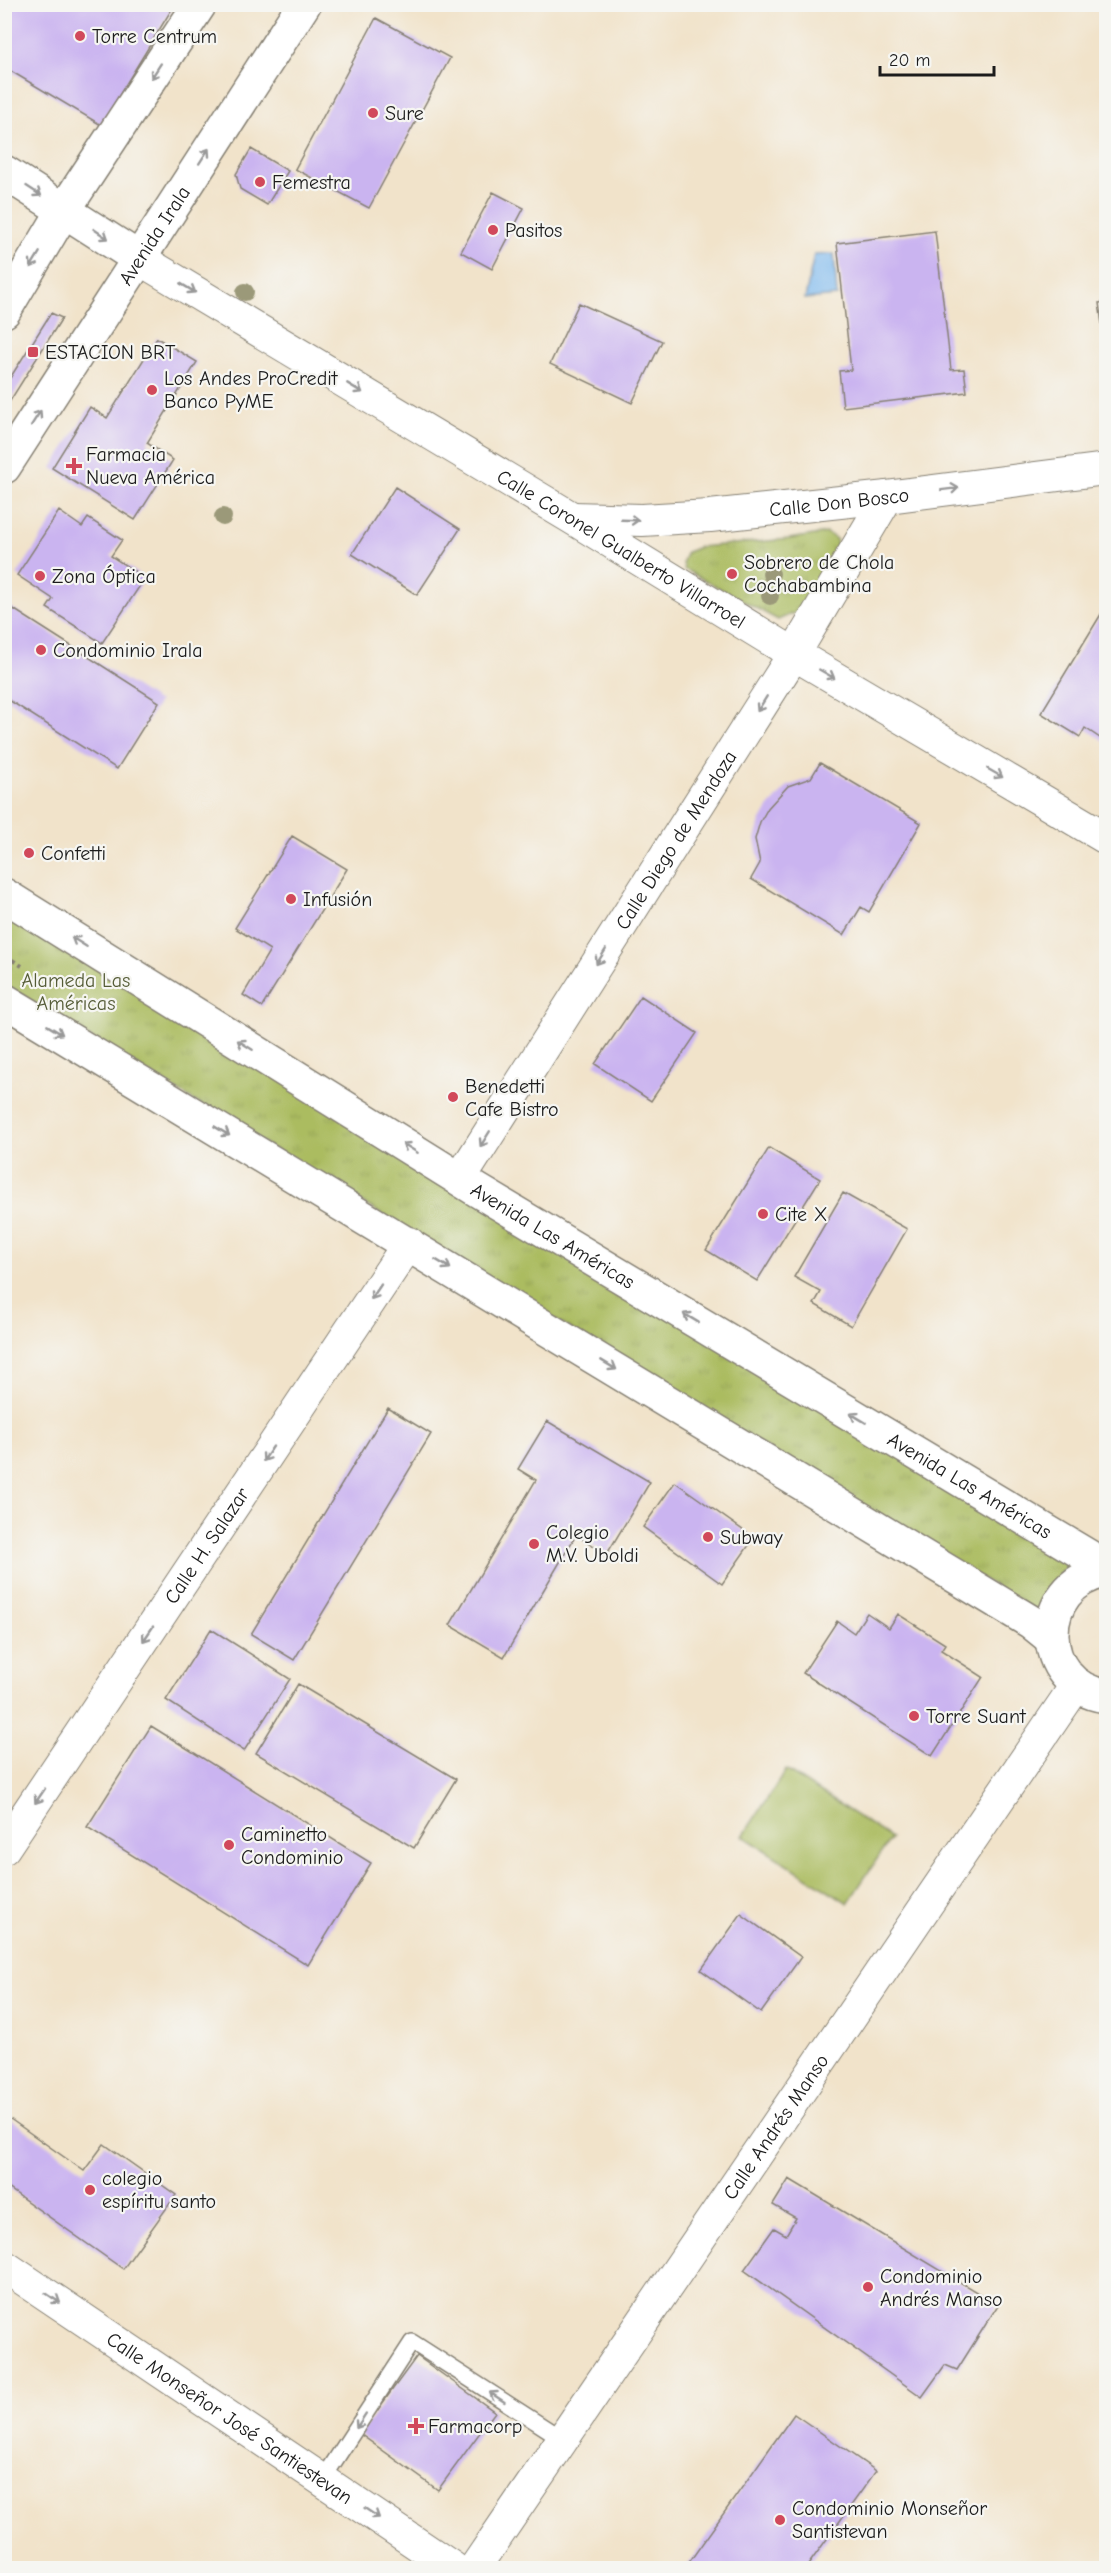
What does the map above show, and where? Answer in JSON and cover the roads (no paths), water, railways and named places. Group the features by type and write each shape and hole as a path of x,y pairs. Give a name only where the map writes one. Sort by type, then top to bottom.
{"street":[{"path":"4,311 64,210 200,4"},
{"name":"Avenida Irala","path":"4,467 304,4"},
{"path":"4,172 138,258"},
{"name":"Calle Coronel Gualberto Villarroel","path":"138,258 794,654 1107,838"},
{"name":"Calle Don Bosco","path":"572,518 642,520 698,517 887,497 1107,469"},
{"name":"Calle Diego de Mendoza","path":"460,1179 794,654 887,497"},
{"name":"Avenida Las Américas","path":"4,895 460,1179 1107,1569"},
{"path":"4,1000 409,1243 1031,1622 1052,1639"},
{"name":"Calle H. Salazar","path":"4,1848 409,1243"},
{"path":"1092,1690 1065,1672 1056,1656 1052,1639 1056,1608 1065,1594 1086,1577 1107,1569"},
{"name":"Calle Andrés Manso","path":"475,2568 1092,1690"},
{"name":"Calle Monseñor José Santiestevan","path":"4,2266 453,2568"}],"lane":[{"path":"322,2479 412,2342 564,2440"}],"water":[{"path":"834,254 837,296 805,299 814,255"}],"place":[{"name":"Torre Centrum","path":"80,36"},
{"name":"Sure","path":"373,113"},
{"name":"Femestra","path":"260,182"},
{"name":"Pasitos","path":"493,230"},
{"name":"ESTACION BRT","path":"33,352"},
{"name":"Los Andes ProCredit Banco PyME","path":"152,390"},
{"name":"Farmacia Nueva América","path":"74,466"},
{"name":"Sobrero de Chola Cochabambina","path":"732,574"},
{"name":"Zona Óptica","path":"40,576"},
{"name":"Condominio Irala","path":"41,650"},
{"name":"Confetti","path":"29,853"},
{"name":"Infusión","path":"291,899"},
{"name":"Benedetti Cafe Bistro","path":"453,1097"},
{"name":"Cite X","path":"763,1214"},
{"name":"Subway","path":"708,1537"},
{"name":"Colegio M.V. Uboldi","path":"534,1544"},
{"name":"Torre Suant","path":"914,1716"},
{"name":"Caminetto Condominio","path":"229,1845"},
{"name":"colegio espíritu santo","path":"90,2190"},
{"name":"Condominio Andrés Manso","path":"868,2287"},
{"name":"Farmacorp","path":"416,2426"},
{"name":"Condominio Monseñor Santistevan","path":"780,2520"}],"park label":[{"name":"Alameda Las Américas","path":"76,992"}]}
